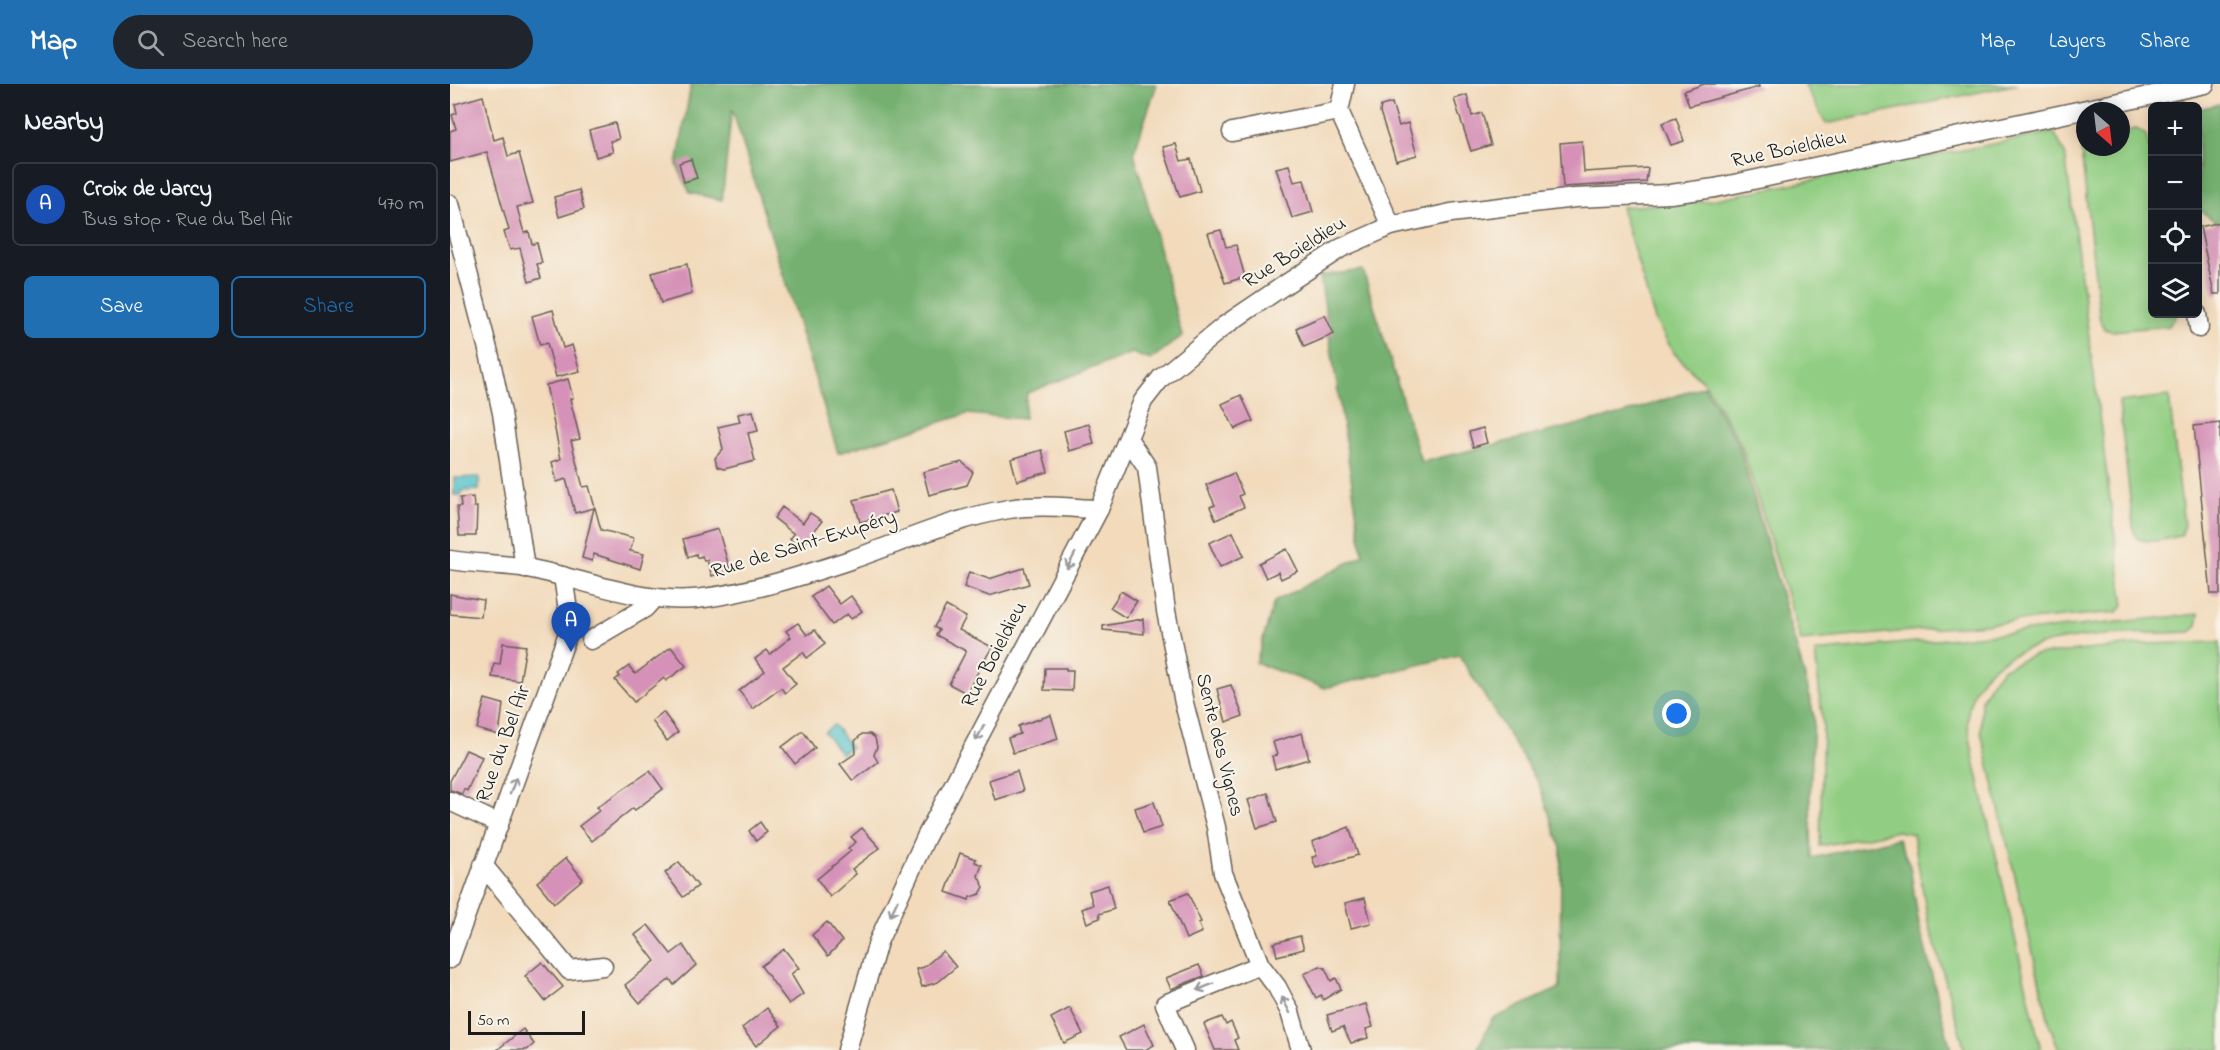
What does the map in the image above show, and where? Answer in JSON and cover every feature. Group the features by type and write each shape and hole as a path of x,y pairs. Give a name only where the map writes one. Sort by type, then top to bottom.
{"street":[{"path":"1345,84 1339,111 1391,226"},
{"name":"Rue Boieldieu","path":"847,1050 878,942 926,837 1099,509 1147,396 1161,378 1186,356 1252,307 1341,248 1391,226 1451,213 1564,199 1670,195 1715,188 2067,115 2162,100 2205,84"},
{"path":"1232,132 1339,111"},
{"path":"450,204 490,357 502,413 525,568"},
{"name":"Sente des Vignes","path":"1129,440 1147,467 1168,623 1184,703 1216,827 1223,873 1260,965 1290,1012 1301,1050"},
{"name":"Rue de Saint-Exupéry","path":"450,560 525,568 654,598 680,600 707,598 787,578 980,514 1011,509 1099,509"},
{"name":"Rue du Bel Air","path":"450,959 567,636 568,611 563,576"},
{"path":"591,640 645,608 654,598"},
{"path":"450,801 499,824"},
{"path":"483,865 569,970 603,966"},
{"path":"1185,1050 1165,1004 1260,965"}],"green space":[{"path":"691,84 1157,84 1134,152 1182,336 1150,360 1132,353 1027,393 1024,419 967,414 838,453 732,109 722,200 690,193 677,165"},
{"path":"1804,84 2018,84 1826,124"},
{"path":"2220,104 2220,225 2202,212 2202,108"},
{"path":"2137,129 2146,135 2148,143 2148,318 2175,318 2168,326 2112,331 2104,329 2100,321 2082,156 2130,156 2130,130"},
{"path":"2054,132 2065,154 2124,606 2117,612 1801,641 1741,444 1706,385 1674,353 1655,320 1621,207 1706,201"},
{"path":"1363,270 1421,462 1623,414 1704,386 1739,445 1807,685 1814,717 1810,798 1812,858 1898,838 1910,866 1919,924 1951,1050 1477,1050 1492,1019 1560,988 1561,848 1539,784 1459,655 1325,688 1256,663 1274,602 1363,555 1320,276"},
{"path":"2169,396 2184,525 2182,534 2149,541 2138,539 2134,533 2119,402"},
{"path":"2199,614 2197,626 2190,632 2093,636 2058,641 2025,650 1997,664 1977,685 1968,715 1973,756 2041,1050 1965,1050 1928,920 1913,834 1898,831 1820,846 1823,725 1815,652"},
{"path":"2220,642 2220,1050 2059,1050 2050,1026 1981,732 1981,700 1994,678 2004,668 2034,655 2148,644"}],"water":[{"path":"479,477 479,490 462,491 461,495 454,495 454,478"},
{"path":"834,725 851,747 841,754 824,732"}],"building":[{"path":"1704,84 1758,84 1759,87 1689,106 1684,91"},
{"path":"1467,95 1472,116 1482,113 1491,145 1471,151 1454,99"},
{"path":"483,96 494,140 503,137 508,156 519,153 533,203 517,207 524,233 529,232 532,244 537,243 542,263 537,264 541,278 529,282 520,248 510,250 504,232 509,230 487,152 450,162 450,131 456,129 452,115 457,113 455,104"},
{"path":"1392,103 1399,126 1408,123 1417,155 1396,161 1380,112 1381,106"},
{"path":"1676,118 1684,141 1671,145 1662,123"},
{"path":"615,123 619,139 610,141 613,152 596,157 589,130"},
{"path":"1582,141 1584,172 1648,168 1646,182 1563,187 1560,143"},
{"path":"1176,144 1181,161 1191,159 1200,191 1180,197 1163,147"},
{"path":"691,159 697,178 684,182 679,163"},
{"path":"1289,165 1294,182 1304,180 1313,212 1292,218 1276,168"},
{"path":"579,190 584,209 559,217 554,197"},
{"path":"2220,222 2220,294 2214,294 2202,226"},
{"path":"1221,230 1226,247 1236,245 1245,277 1225,283 1208,233"},
{"path":"687,264 692,294 661,303 652,273"},
{"path":"553,310 563,348 572,345 580,371 556,377 547,343 540,345 532,316"},
{"path":"1325,315 1334,334 1304,347 1296,328"},
{"path":"568,379 573,398 570,399 580,439 571,441 583,487 589,486 601,530 634,538 630,551 644,554 640,569 594,554 592,561 582,558 594,508 575,513 566,479 557,482 552,462 561,459 546,385"},
{"path":"1241,395 1253,421 1235,429 1222,404"},
{"path":"753,411 758,431 748,433 755,461 724,469 717,467 715,458 723,449 718,427 740,422 738,414"},
{"path":"2220,423 2220,594 2211,594 2194,426"},
{"path":"1089,424 1094,444 1069,451 1064,431"},
{"path":"1483,428 1487,443 1473,447 1469,432"},
{"path":"1042,450 1048,472 1017,481 1011,459"},
{"path":"962,462 973,472 967,485 929,495 923,472"},
{"path":"1234,473 1243,494 1239,496 1244,507 1216,520 1210,507 1215,505 1206,485"},
{"path":"891,490 897,512 860,522 854,500"},
{"path":"473,497 474,507 477,507 476,536 459,536 457,507 461,507 460,498"},
{"path":"782,507 803,523 810,513 822,521 801,548 790,539 794,534 774,518"},
{"path":"718,529 730,570 712,576 707,560 704,561 702,556 697,558 696,554 688,557 683,539"},
{"path":"1233,532 1244,556 1220,567 1209,543"},
{"path":"1287,549 1298,571 1281,579 1278,572 1266,578 1259,563"},
{"path":"1024,568 1029,584 989,596 964,587 969,572 989,579"},
{"path":"826,586 840,604 851,596 862,611 851,619 847,614 832,625 811,597"},
{"path":"1121,591 1137,601 1126,618 1110,608"},
{"path":"450,594 483,600 481,617 450,614"},
{"path":"946,606 966,617 959,630 992,647 966,693 949,684 966,651 936,635 939,630 934,627"},
{"path":"1143,619 1144,634 1103,630 1103,626"},
{"path":"798,623 807,635 815,630 825,644 807,658 803,652 783,667 796,684 785,693 781,688 753,709 739,691 765,671 755,659 767,650 770,654 791,637 786,631"},
{"path":"503,643 526,646 520,681 492,677 494,663 500,664"},
{"path":"671,647 686,666 666,681 664,678 634,702 615,680 620,676 618,674 629,666 635,674"},
{"path":"1045,668 1073,670 1072,691 1044,690"},
{"path":"1231,685 1243,716 1226,722 1217,689"},
{"path":"485,699 503,704 499,735 477,729"},
{"path":"663,712 678,732 667,741 652,721"},
{"path":"1051,715 1058,739 1013,753 1008,738 1020,734 1018,726"},
{"path":"803,731 815,748 795,764 782,747"},
{"path":"1302,733 1309,759 1275,769 1272,756 1277,755 1273,742"},
{"path":"862,734 870,734 875,738 877,747 874,755 878,762 853,781 840,764 856,753 855,741"},
{"path":"466,750 482,757 467,791 464,789 462,794 450,790 450,781"},
{"path":"650,771 663,789 635,810 633,808 592,841 579,826 600,810 597,807"},
{"path":"1017,771 1023,791 995,800 989,780"},
{"path":"1268,793 1277,822 1257,828 1248,800"},
{"path":"1154,802 1162,827 1143,833 1135,808"},
{"path":"760,822 767,832 756,841 749,831"},
{"path":"1349,827 1358,855 1316,868 1312,857 1317,856 1312,842"},
{"path":"862,828 880,848 852,869 856,874 830,897 817,879 851,851 848,848 856,842 851,837"},
{"path":"960,853 976,859 975,862 982,865 978,876 984,887 980,894 970,897 969,900 946,892"},
{"path":"566,858 583,879 554,903 537,882"},
{"path":"679,862 698,886 683,897 665,873"},
{"path":"1108,885 1114,909 1099,914 1100,918 1087,923 1082,909 1093,905 1089,891"},
{"path":"1188,893 1201,922 1198,923 1202,932 1186,939 1170,900"},
{"path":"1365,898 1371,923 1351,928 1345,903"},
{"path":"827,922 842,941 828,956 812,935"},
{"path":"648,925 671,954 683,945 696,965 674,985 670,979 640,1003 625,985 655,961 635,935"},
{"path":"1300,936 1304,949 1277,956 1274,943"},
{"path":"784,949 799,968 791,974 803,994 789,1004 761,966"},
{"path":"943,951 956,967 938,982 922,987 916,969 924,967"},
{"path":"542,962 563,987 545,1001 525,976"},
{"path":"1199,965 1204,976 1171,989 1166,978"},
{"path":"1320,966 1325,968 1331,981 1336,978 1341,989 1323,1000 1321,995 1316,998 1304,974"},
{"path":"1366,1004 1373,1027 1366,1029 1368,1038 1351,1043 1343,1027 1332,1031 1327,1015"},
{"path":"767,1008 781,1026 756,1046 742,1028"},
{"path":"1070,1008 1083,1034 1064,1043 1051,1018"},
{"path":"1222,1017 1226,1025 1231,1022 1238,1038 1234,1040 1238,1050 1215,1050 1204,1024"},
{"path":"1144,1024 1154,1045 1145,1050 1126,1050 1119,1037"},
{"path":"523,1029 534,1044 527,1050 497,1050"}],"place":[{"name":"Croix de Jarcy","path":"571,652"}]}
